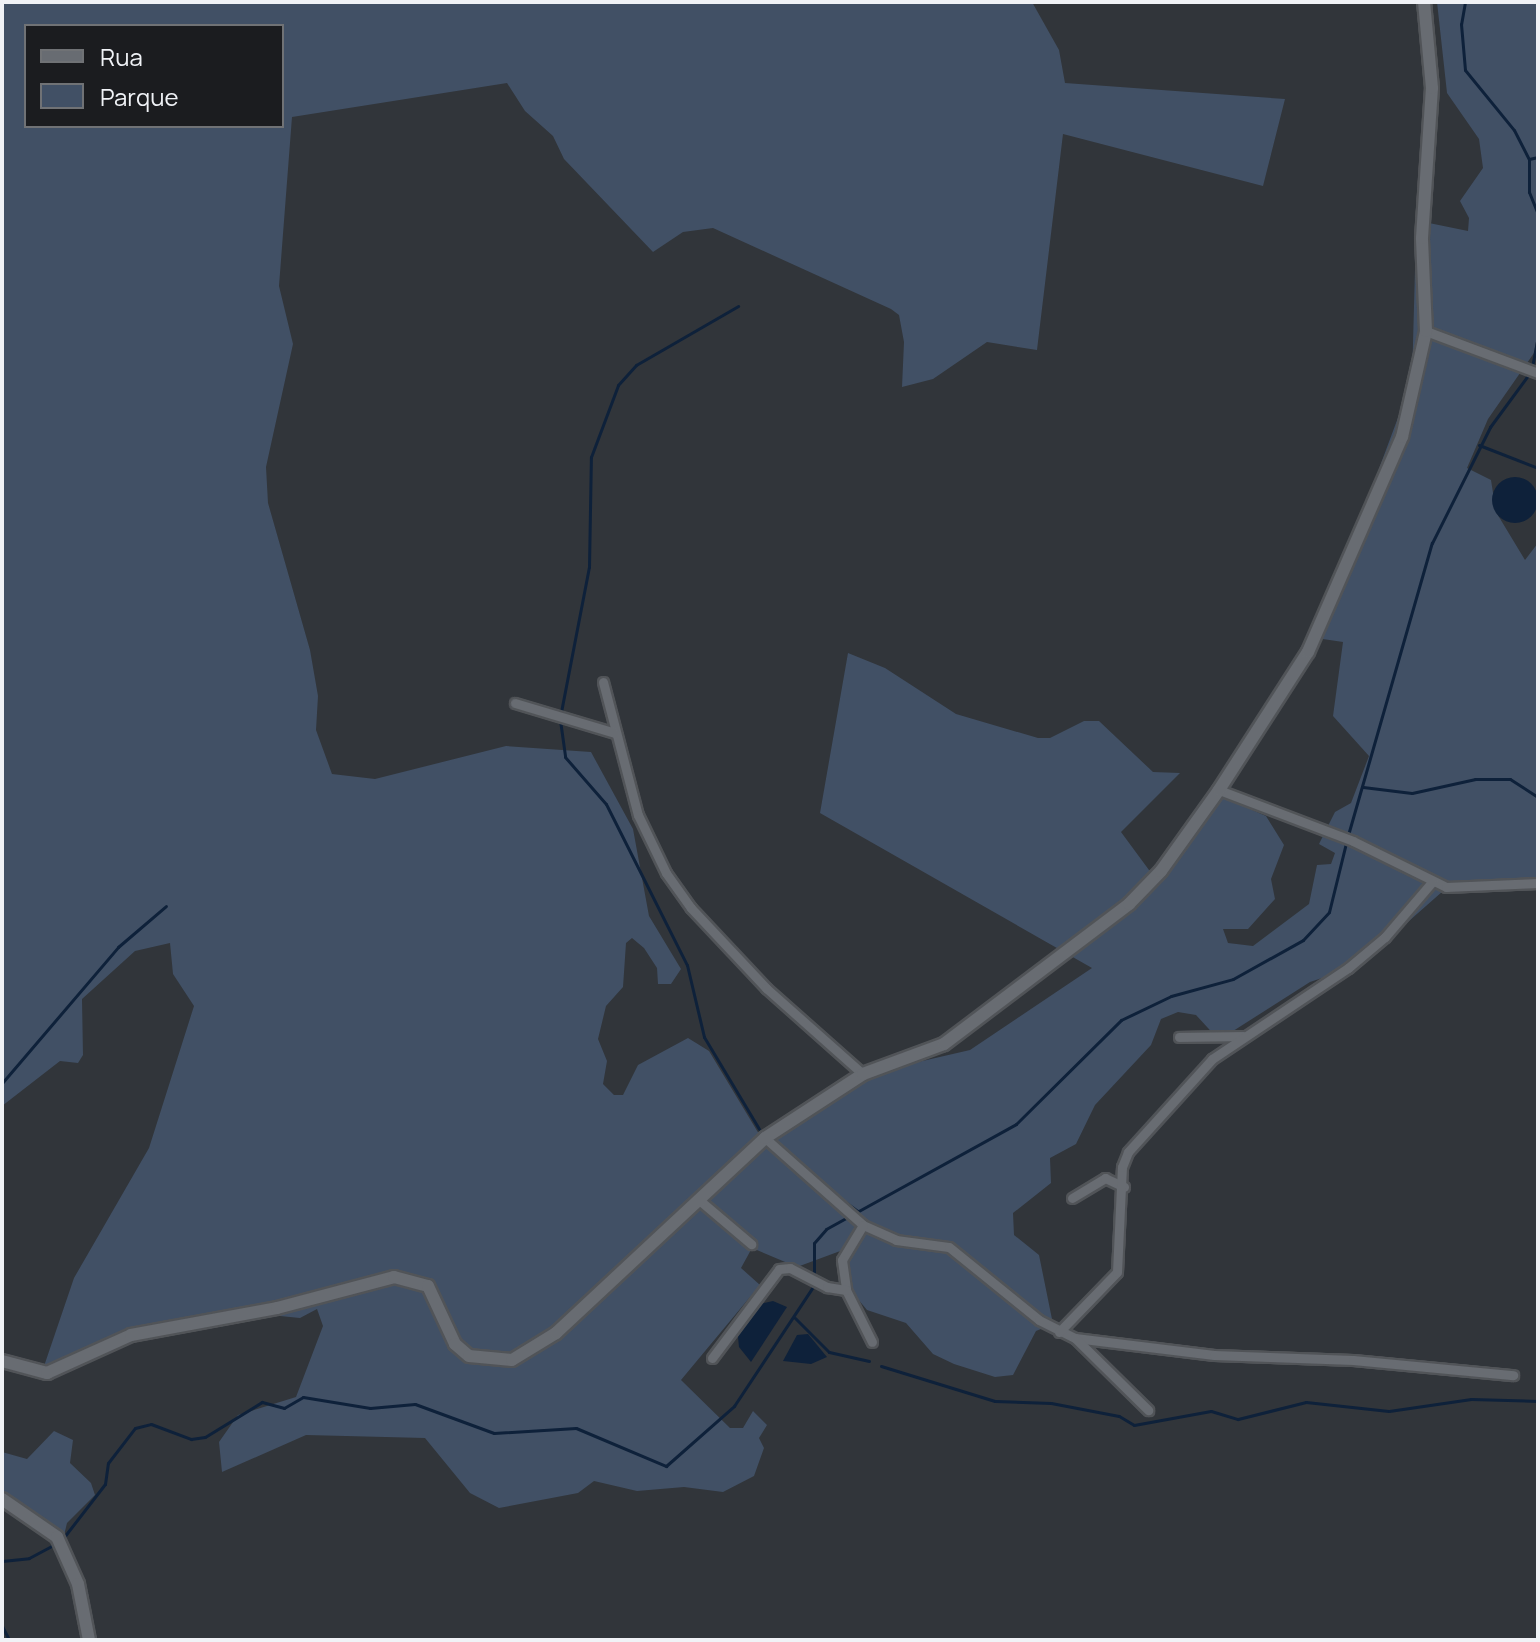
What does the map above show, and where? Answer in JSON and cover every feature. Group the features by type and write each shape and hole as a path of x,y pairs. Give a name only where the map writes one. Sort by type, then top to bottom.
{"street":[{"path":"2,1361 47,1373 131,1335 277,1308 394,1277 428,1286 455,1344 469,1356 512,1360 556,1333 765,1138 863,1074 944,1044 1129,904 1161,871 1219,790 1308,652 1402,437 1426,331 1422,238 1432,88 1424,2"},
{"path":"1426,331 1524,370 1537,372"},
{"path":"603,682 638,815 666,873 691,908 766,988 863,1074"},
{"path":"515,703 615,733"},
{"path":"1219,790 1353,841 1432,882 1459,889 1538,883"},
{"path":"1059,1332 1113,1281 1124,1187 1122,1167 1128,1152 1212,1059 1348,968 1385,937 1432,882"},
{"path":"1179,1037 1245,1036"},
{"path":"765,1138 859,1222 896,1240 949,1247 1059,1332 1075,1338 1214,1355 1353,1360 1513,1375"},
{"path":"1072,1198 1097,1180 1124,1187"},
{"path":"698,1199 751,1244"},
{"path":"859,1222 842,1260 846,1290 872,1342"},
{"path":"712,1358 779,1269 790,1268 816,1281 846,1290"},
{"path":"1075,1338 1148,1410"},
{"path":"2,1499 57,1537 78,1584 89,1640"}],"green space":[{"path":"2,2 1032,2 1059,50 1065,83 1285,99 1263,186 1063,134 1037,350 987,342 933,379 902,387 904,342 899,315 713,228 683,232 653,252 564,159 553,136 525,111 507,83 292,117 279,286 293,344 266,467 268,503 310,650 318,696 316,730 332,774 375,779 506,746 591,752 633,829 649,916 681,969 671,984 658,984 657,968 644,948 632,938 626,943 623,987 606,1006 598,1039 607,1061 603,1084 614,1095 623,1095 638,1065 688,1038 709,1051 759,1134 853,1077 970,1050 1092,968 820,813 848,653 885,668 956,714 1038,738 1050,738 1084,721 1099,721 1153,772 1180,773 1121,832 1149,870 1155,872 1211,792 1266,816 1284,845 1271,879 1275,899 1248,929 1223,929 1228,943 1253,946 1309,904 1317,865 1331,864 1335,853 1319,844 1335,812 1351,803 1369,756 1333,716 1343,642 1316,638 1412,380 1416,232 1429,223 1468,231 1469,218 1460,201 1483,168 1479,139 1447,93 1437,2 1538,2 1538,330 1534,353 1488,419 1467,468 1491,480 1496,512 1525,560 1538,543 1538,886 1443,891 1358,966 1310,982 1219,1040 1196,1015 1178,1012 1161,1019 1151,1045 1095,1105 1076,1144 1050,1158 1051,1183 1013,1213 1014,1235 1039,1255 1053,1324 1036,1331 1013,1375 995,1377 954,1364 933,1354 906,1323 867,1310 852,1292 849,1256 843,1250 797,1267 752,1248 741,1268 760,1285 681,1380 730,1428 743,1428 753,1411 767,1425 759,1438 764,1448 754,1476 723,1492 684,1487 637,1491 594,1481 578,1493 499,1508 470,1493 425,1438 306,1435 222,1472 219,1442 238,1415 296,1397 323,1326 317,1309 300,1318 270,1315 134,1339 42,1372 74,1278 149,1148 194,1006 173,974 170,943 135,951 82,999 83,1055 78,1063 60,1061 2,1106"},
{"path":"54,1431 73,1440 70,1463 91,1483 95,1495 67,1523 61,1548 54,1537 2,1503 2,1452 27,1459"}],"shaded area":[{"path":"1515,477 1531,484 1538,500 1531,516 1515,523 1499,516 1492,500 1499,484"},
{"path":"773,1301 787,1307 751,1362 739,1347 737,1326 752,1306"},
{"path":"808,1334 827,1357 811,1364 783,1361 797,1335"}],"waterway":[{"path":"1465,2 1461,24 1465,70 1514,130 1529,159 1529,192 1538,214"},
{"path":"1529,159 1538,157"},
{"path":"561,712 589,567 591,457 618,385 636,365 738,306"},
{"path":"1532,367 1538,337"},
{"path":"1348,835 1432,543 1490,427 1529,374"},
{"path":"1479,445 1538,468"},
{"path":"560,720 565,757 606,804 687,965 704,1037 759,1129"},
{"path":"1363,787 1412,793 1475,779 1510,779 1538,797"},
{"path":"814,1277 814,1243 826,1229 1016,1124 1121,1020 1171,996 1233,979 1303,940 1329,912 1346,843"},
{"path":"2,1083 118,947 166,906"},
{"path":"834,1194 857,1211"},
{"path":"64,1537 105,1484 108,1463 135,1428 151,1424 191,1439 205,1437 262,1402 284,1408 303,1397 370,1408 415,1404 494,1433 576,1428 666,1466 734,1406 814,1285"},
{"path":"795,1318 829,1352 869,1361"},
{"path":"881,1366 995,1401 1051,1403 1119,1416 1134,1425 1211,1411 1238,1419 1306,1402 1389,1411 1471,1399 1538,1401"},
{"path":"2,1561 29,1558 52,1546"},
{"path":"2,1626 9,1640"}]}
